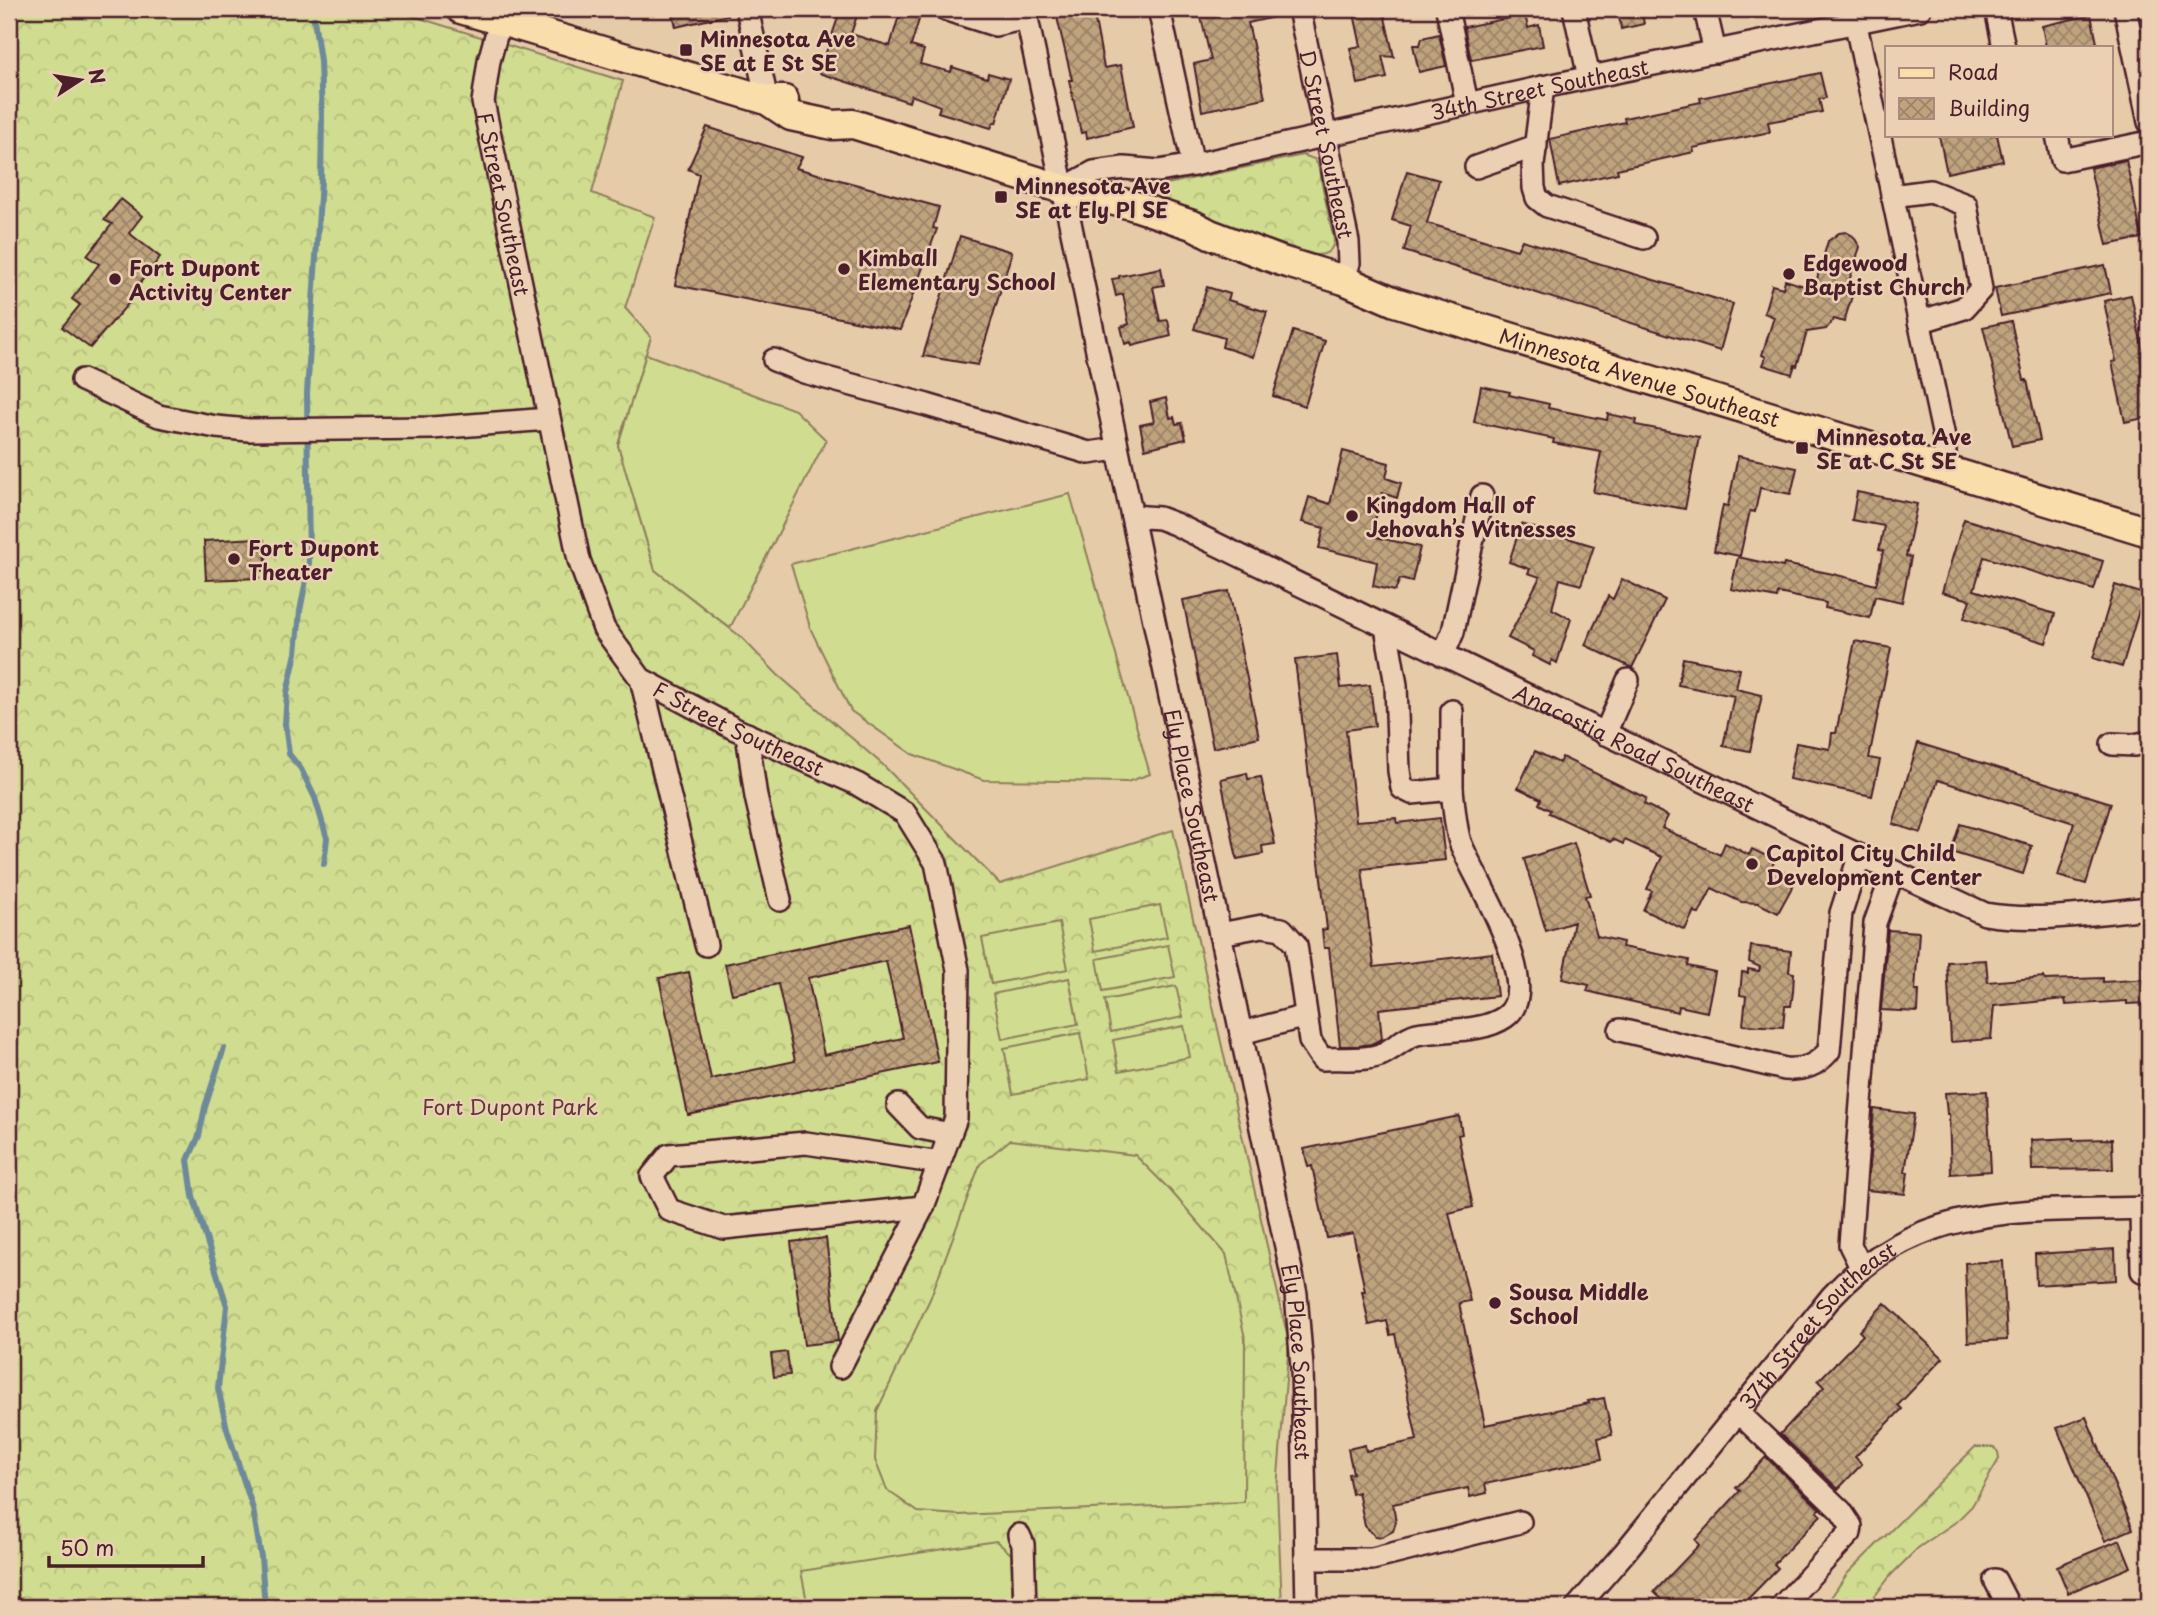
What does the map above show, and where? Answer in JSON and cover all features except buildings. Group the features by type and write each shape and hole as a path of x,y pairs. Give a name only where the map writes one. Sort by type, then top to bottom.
{"main road":[{"name":"Minnesota Avenue Southeast","path":"461,9 767,100 796,100 845,114 853,124 1063,189 1132,205 1195,226 1281,261 1371,290 1395,302 2149,522"},
{"name":"Minnesota Avenue Southeast","path":"1063,189 1105,212 1161,234 1190,237 1210,234"},
{"name":"Minnesota Avenue Southeast","path":"1946,464 2149,532"}],"street":[{"path":"747,9 767,100"},
{"path":"944,9 995,25 1026,14"},
{"path":"1159,9 1193,165"},
{"name":"D Street Southeast","path":"1299,9 1349,248 1349,263 1343,280"},
{"path":"1447,9 1468,103"},
{"path":"1574,9 1589,77"},
{"path":"1704,9 1715,52"},
{"name":"34th Street Southeast","path":"1063,189 1094,172 1124,167 1158,171 1193,165 1468,103 1715,52 1854,16 1920,9"},
{"path":"1996,9 2004,46"},
{"path":"2125,9 2149,122"},
{"name":"Ely Place Southeast","path":"1026,14 1296,1294 1301,1355 1307,1607"},
{"path":"1854,16 1944,437 1946,464"},
{"name":"F Street Southeast","path":"500,21 489,61 483,102 579,560 604,629 641,679 747,734 857,784 905,813 936,863 958,970 956,1118 923,1207 840,1367"},
{"path":"1543,87 1533,165 1537,198 1548,206 1644,238"},
{"path":"2057,136 2062,160 2149,142"},
{"path":"1476,167 1536,146"},
{"path":"1132,205 1141,189 1158,171"},
{"path":"1892,196 1930,191 1966,205 1981,289 1964,308 1919,322"},
{"path":"774,360 804,372 928,405 1089,453 1117,449"},
{"path":"82,380 159,416 264,432 432,428 549,419"},
{"path":"1443,655 1453,632 1482,496"},
{"name":"Anacostia Road Southeast","path":"1132,516 1159,518 1175,524 1859,857 1985,914 2005,918 2149,908"},
{"path":"1386,627 1396,685 1402,788 1412,793 1452,789"},
{"path":"641,679 706,944"},
{"path":"1605,734 1628,680"},
{"path":"1220,934 1262,926 1282,929 1296,945 1310,1041 1322,1059 1377,1056 1392,1050 1413,1035 1483,1026 1505,1017 1517,1005 1519,985 1510,950 1459,839 1452,789 1452,711"},
{"path":"747,734 756,797 780,900"},
{"path":"2112,744 2134,745 2149,742"},
{"path":"1620,1030 1785,1069 1801,1070 1820,1062 1829,1051 1841,913 1859,857"},
{"path":"1861,1267 1850,1245 1867,1018 1875,922 1893,873"},
{"path":"1241,1033 1306,1016"},
{"path":"898,1105 920,1128 950,1134"},
{"path":"923,1207 724,1228 670,1210 652,1176 669,1155 806,1143 940,1163"},
{"path":"2142,1271 2145,1209"},
{"name":"37th Street Southeast","path":"1577,1607 1832,1296 1861,1267 1895,1244 1920,1232 1962,1219 2003,1214 2145,1209"},
{"path":"1738,1412 1841,1511 1850,1525 1850,1533 1782,1607"},
{"path":"1306,1559 1372,1559 1520,1522"},
{"path":"1019,1535 1023,1544 1026,1607"},
{"path":"1995,1580 2009,1607"}],"green space":[{"name":"Fort Dupont Park","path":"9,9 390,9 623,81 592,193 655,217 625,308 651,337 618,445 655,570 741,637 778,675 882,764 1000,884 1173,830 1289,1343 1277,1488 1282,1607 9,1607"},
{"path":"1303,155 1314,159 1318,165 1334,240 1331,250 1323,254 1316,255 1165,207 1150,199 1150,193 1157,186"},
{"path":"646,354 795,410 826,440 730,628 655,570 618,445"},
{"path":"1070,494 1150,774 1127,782 984,780 912,754 851,711 811,630 791,564"},
{"path":"1160,905 1167,937 1095,951 1089,919"},
{"path":"1059,923 1068,969 991,984 982,938"},
{"path":"1168,945 1175,977 1103,991 1097,959"},
{"path":"1069,978 1078,1024 1002,1039 993,994"},
{"path":"1176,986 1183,1017 1111,1032 1105,1000"},
{"path":"1184,1026 1190,1057 1119,1071 1113,1040"},
{"path":"1080,1033 1089,1079 1013,1094 1004,1048"},
{"path":"1010,1140 1135,1155 1226,1254 1245,1338 1244,1502 958,1515 918,1512 887,1490 875,1460 877,1411 930,1299 980,1164"},
{"path":"1975,1447 1993,1447 1998,1452 1999,1459 1972,1506 1957,1521 1918,1548 1892,1574 1866,1607 1830,1607 1830,1599 1847,1574"},
{"path":"996,1541 1011,1554 1013,1607 808,1607 801,1571"}],"waterway":[{"path":"314,19 320,61 322,119 321,181 307,393 309,565 287,693 285,724 289,754 301,769 315,798 327,838 324,864"},
{"path":"224,1048 205,1107 199,1136 188,1160 193,1196 227,1306 218,1388 227,1429 253,1509 261,1557 265,1607"}],"place":[{"name":"Minnesota Ave SE at E St SE","path":"686,50"},
{"name":"Minnesota Ave SE at Ely Pl SE","path":"1001,197"},
{"name":"Kimball Elementary School","path":"844,269"},
{"name":"Edgewood Baptist Church","path":"1789,274"},
{"name":"Fort Dupont Activity Center","path":"115,279"},
{"name":"Minnesota Ave SE at C St SE","path":"1802,448"},
{"name":"Kingdom Hall of Jehovah’s Witnesses","path":"1352,516"},
{"name":"Fort Dupont Theater","path":"234,559"},
{"name":"Capitol City Child Development Center","path":"1752,864"},
{"name":"Sousa Middle School","path":"1495,1303"}]}
